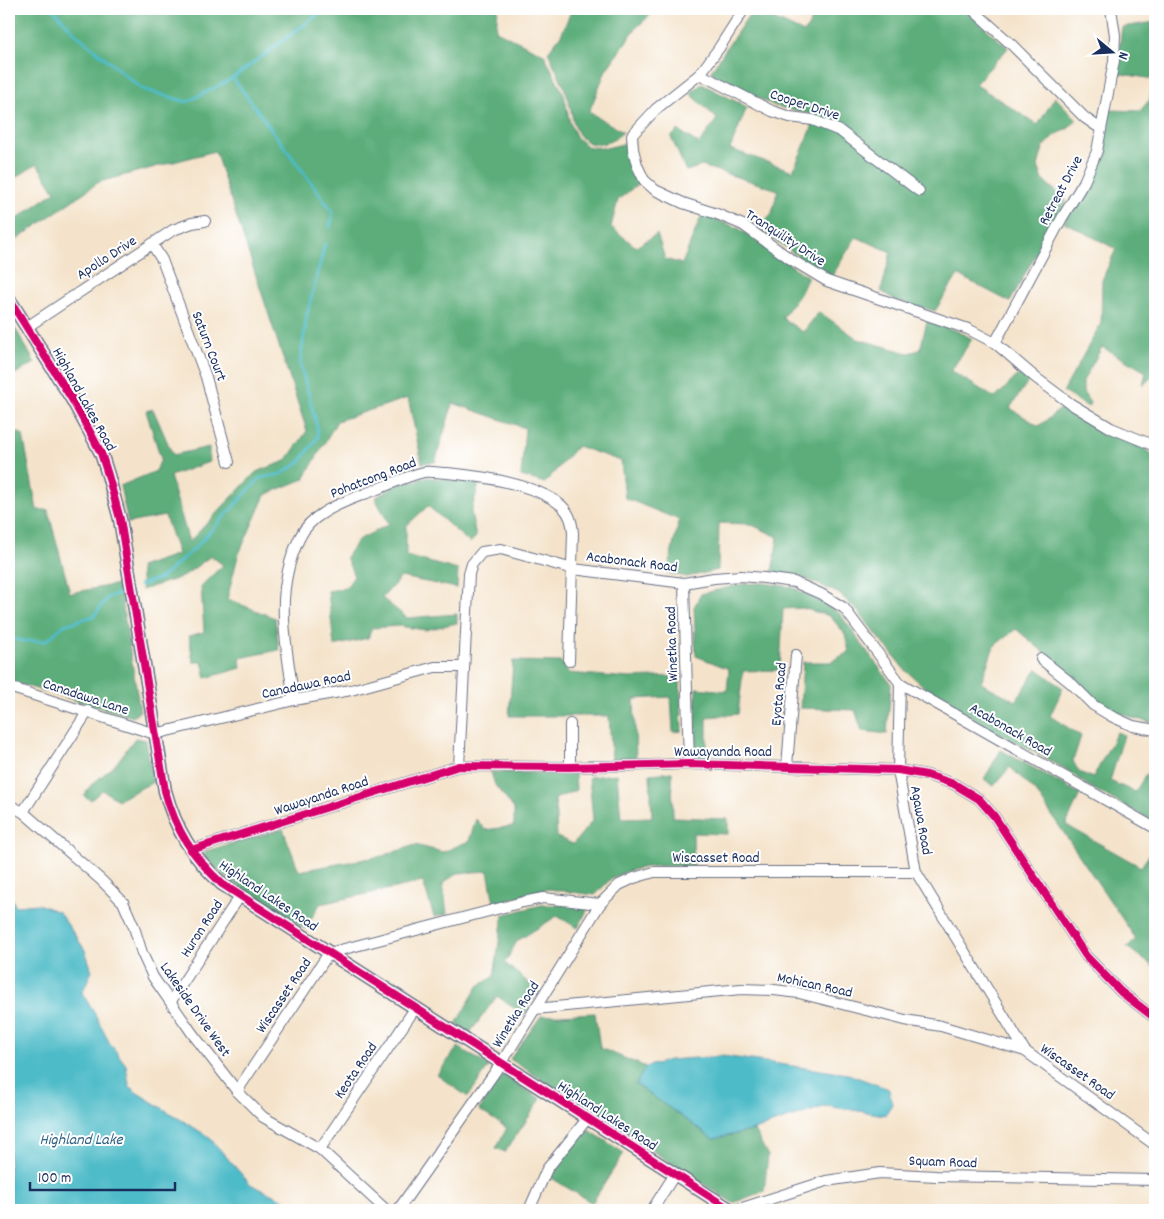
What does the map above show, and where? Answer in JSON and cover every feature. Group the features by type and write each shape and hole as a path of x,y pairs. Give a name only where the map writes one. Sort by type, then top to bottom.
{"street":[{"name":"Tranquility Drive","path":"744,9 700,74 656,109 632,135 632,149 644,180 655,190 683,203 743,225 792,260 827,281 968,329 995,343 1036,378 1071,404 1111,428 1155,446"},
{"path":"972,9 1012,45 1085,118 1101,129"},
{"name":"Retreat Drive","path":"995,343 1062,218 1084,182 1097,151 1114,61 1111,9"},
{"name":"Cooper Drive","path":"700,74 772,110 790,116 813,120 840,131 919,191"},
{"name":"Apollo Drive","path":"27,327 173,230 205,221"},
{"name":"Saturn Court","path":"152,244 162,260 206,377 229,462"},
{"name":"Highland Lakes Road","path":"9,299 78,410 101,453 120,519 165,791 176,826 206,869 222,884 240,896 731,1210"},
{"name":"Pohatcong Road","path":"294,700 283,609 285,582 291,557 301,536 310,523 322,513 426,472 466,475 501,481 543,495 565,510 573,524 569,661"},
{"name":"Acabonack Road","path":"459,766 469,574 472,564 482,552 495,549 509,550 573,569 684,583 741,576 794,582 821,594 844,608 900,683 1155,828"},
{"name":"Winetka Road","path":"684,583 689,764"},
{"name":"Eyota Road","path":"787,766 796,655"},
{"path":"1041,659 1071,683 1093,705 1133,726 1155,730"},
{"name":"Canadawa Road","path":"155,734 294,700 351,690 435,667 464,667"},
{"name":"Agawa Road","path":"900,683 898,770 916,872"},
{"name":"Canadawa Lane","path":"9,686 155,734"},
{"path":"23,812 88,711"},
{"path":"570,724 570,767"},
{"name":"Wawayanda Road","path":"191,850 459,766 570,767 689,764 898,770 927,775 954,784 979,799 994,816 1086,956 1121,992 1155,1018"},
{"name":"Lakeside Drive West","path":"9,805 23,812 101,880 123,902 152,977 237,1091 263,1117 320,1150 386,1210"},
{"name":"Wiscasset Road","path":"237,1091 329,953 543,898 600,904 618,885 654,872 916,872 1025,1051 1155,1145"},
{"name":"Huron Road","path":"170,1001 240,896"},
{"name":"Winetka Road","path":"398,1210 502,1062 600,904"},
{"name":"Mohican Road","path":"535,1008 741,989 774,990 798,993 905,1020 941,1026 1025,1051"},
{"name":"Keota Road","path":"320,1150 416,1007"},
{"path":"529,1210 547,1169 587,1119"},
{"name":"Squam Road","path":"736,1210 826,1181 880,1173 965,1177 1155,1180"},
{"path":"652,1210 675,1174"}],"green space":[{"path":"9,9 498,9 496,31 544,54 564,95 570,123 577,138 588,147 606,148 627,143 629,154 640,182 618,200 611,227 636,247 657,234 665,259 682,264 702,214 738,228 808,277 800,294 782,318 803,332 819,312 858,339 908,353 920,350 927,321 962,333 972,339 951,371 995,398 1020,373 1029,380 1010,408 1039,426 1064,406 1110,432 1142,446 1155,458 1155,723 1136,719 1112,710 1094,697 1077,680 1016,629 994,646 981,683 1016,701 1037,669 1063,688 1050,716 1081,736 1073,761 1079,772 1093,778 1117,732 1124,735 1110,781 1135,792 1155,762 1155,822 1090,787 1064,768 992,729 928,690 904,669 857,610 838,593 799,576 772,572 778,537 750,524 719,523 718,570 687,577 667,573 679,520 625,498 621,461 577,446 545,483 521,476 525,428 453,403 435,462 422,463 408,398 337,421 304,479 265,495 238,556 227,599 275,618 279,650 240,658 241,668 206,678 202,662 193,662 189,636 204,632 201,586 223,565 211,556 182,577 142,590 140,567 178,554 165,516 128,523 120,486 156,471 161,459 146,411 153,409 173,455 209,447 209,462 170,476 189,542 256,472 286,461 307,431 215,151 99,182 9,245 9,224 55,192 37,164 9,182"},
{"path":"572,9 657,9 636,28 606,70 589,112 623,132 614,139 604,143 588,142 578,133 565,89 548,52 561,35"},
{"path":"753,9 804,33 819,9 964,9 1008,48 975,84 1038,125 1055,97 1077,119 1069,128 1055,135 1043,148 1038,166 1043,180 1067,201 1056,217 1010,302 958,275 935,311 895,300 881,291 891,252 856,237 832,276 813,267 759,228 772,213 778,190 702,166 686,171 671,137 678,130 699,144 717,119 690,93 702,84 747,107 730,149 793,171 812,128 810,114 775,106 718,79 711,71"},
{"path":"1155,22 1155,374 1143,385 1146,372 1102,347 1083,381 1083,392 1090,403 1088,407 1063,392 1101,323 1102,280 1116,249 1064,222 1098,163 1109,110 1140,111 1150,99 1153,79 1116,73 1122,27"},
{"path":"9,319 35,363 9,377"},
{"path":"9,427 23,435 37,510 48,510 70,593 119,584 140,711 133,717 16,683 9,679"},
{"path":"427,477 479,484 471,512 476,537 470,543 428,506 406,526 406,556 458,570 457,588 401,577 382,598 407,618 457,614 457,623 425,630 399,626 372,628 368,638 334,646 328,591 346,588 354,576 346,557 358,540 389,524 375,498 395,486"},
{"path":"763,583 792,587 840,614 891,684 887,734 862,731 855,710 800,708 803,662 830,662 849,652 845,634 830,616 802,608 783,609 780,670 743,671 738,714 707,717 707,757 696,757 696,688 727,691 729,669 696,656 694,607 701,594 743,584"},
{"path":"513,661 561,662 568,673 630,678 680,676 682,731 673,732 671,697 634,699 636,760 612,761 609,716 509,716"},
{"path":"135,738 146,740 153,782 118,800 102,790 91,800 84,796 90,786 115,765"},
{"path":"1001,750 1080,794 1066,825 1141,867 1155,846 1155,968 1127,947 1136,939 1036,792 1010,767 994,786 984,779"},
{"path":"491,772 575,774 576,790 555,799 557,837 573,844 593,820 589,777 617,774 621,818 652,817 650,774 672,772 673,817 728,819 728,834 693,833 694,866 661,866 628,871 609,881 595,895 548,889 494,903 488,871 458,873 443,883 447,914 434,917 423,882 320,904 305,929 226,878 204,857 206,851 283,829 299,871 382,856 415,845 443,852 469,841 476,819 485,830 514,826 514,809 495,785"},
{"path":"541,905 565,905 588,908 578,928 557,916 517,941 505,963 537,990 524,1015 497,996 470,1033 456,1024 478,986 494,977 503,915"},
{"path":"595,1013 600,1048 646,1067 636,1084 713,1139 754,1130 768,1156 764,1191 733,1203 510,1059 541,1016"},
{"path":"458,1047 489,1066 468,1097 437,1075"},
{"path":"503,1075 541,1099 505,1152 496,1148 507,1128 479,1110"},
{"path":"589,1130 624,1153 592,1203 550,1177 561,1159"}],"water":[{"name":"Highland Lake","path":"9,890 15,906 38,904 59,912 85,950 92,971 82,993 109,1042 126,1065 129,1085 136,1092 209,1137 250,1184 286,1201 298,1210 9,1210"},
{"path":"723,1056 848,1074 889,1089 892,1104 885,1115 826,1106 754,1130 713,1139 636,1084 646,1067 669,1060"}],"waterway":[{"path":"53,9 76,34 142,89 187,102 233,78"},
{"path":"325,9 233,78 333,212 330,227"},
{"path":"140,585 161,578 194,549 260,478 281,474 300,462 318,437 316,422 300,363 307,314 325,244"},
{"path":"9,637 22,641 46,641 64,625 94,616 108,597 124,592"}],"cycle path":[{"path":"9,299 72,399 101,453 120,519 165,791 180,831 194,853 222,884 731,1210"},
{"path":"191,850 459,766 570,767 689,764 898,770 927,775 954,784 979,799 994,816 1086,956 1121,992 1155,1018"}]}
